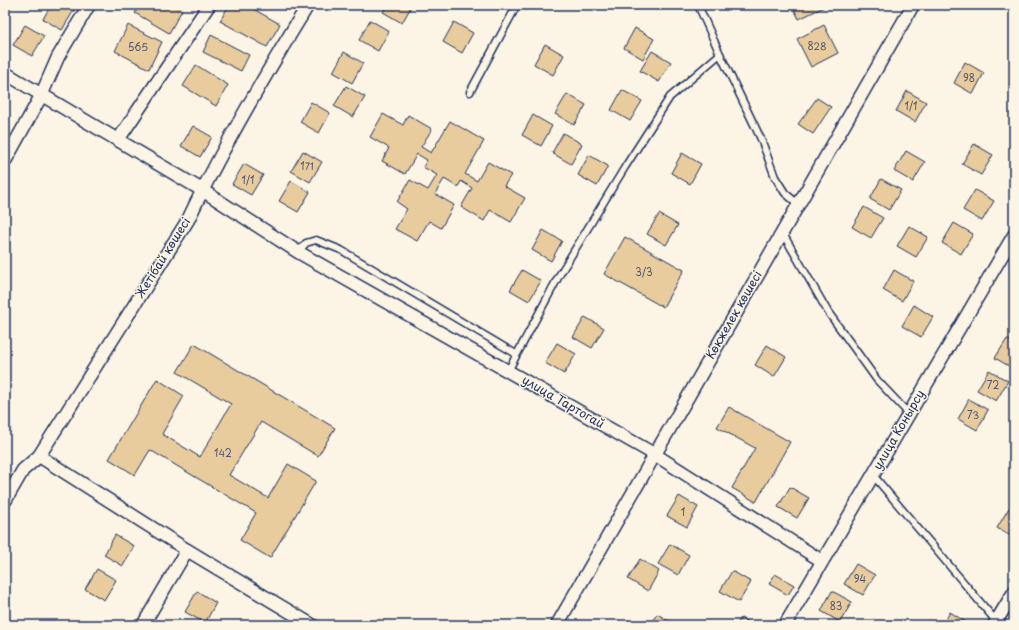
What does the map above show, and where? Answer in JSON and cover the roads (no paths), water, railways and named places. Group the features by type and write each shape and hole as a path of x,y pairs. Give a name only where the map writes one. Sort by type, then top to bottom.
{"street":[{"path":"5,161 41,96 58,57 89,5"},
{"path":"118,140 209,5"},
{"name":"Жетібай көшесі","path":"5,501 23,470 39,456 188,220 202,190 272,63 308,5"},
{"name":"Көкжелек көшесі","path":"557,625 913,5"},
{"name":"улица Тартогай","path":"5,73 41,96 202,190 298,252 654,454 822,561"},
{"name":"улица Конырсу","path":"785,625 1014,235"},
{"path":"39,456 188,550 312,625"},
{"path":"143,625 188,550"},
{"path":"995,623 1014,592"}],"lane":[{"path":"470,92 517,5"},
{"path":"698,5 761,140 775,177 785,193 798,204"},
{"path":"508,371 560,274 625,167 670,97 720,54"},
{"path":"782,232 828,312 877,380 909,414"},
{"path":"298,252 306,243 316,240 342,250 516,354"},
{"path":"873,475 995,623"}]}
